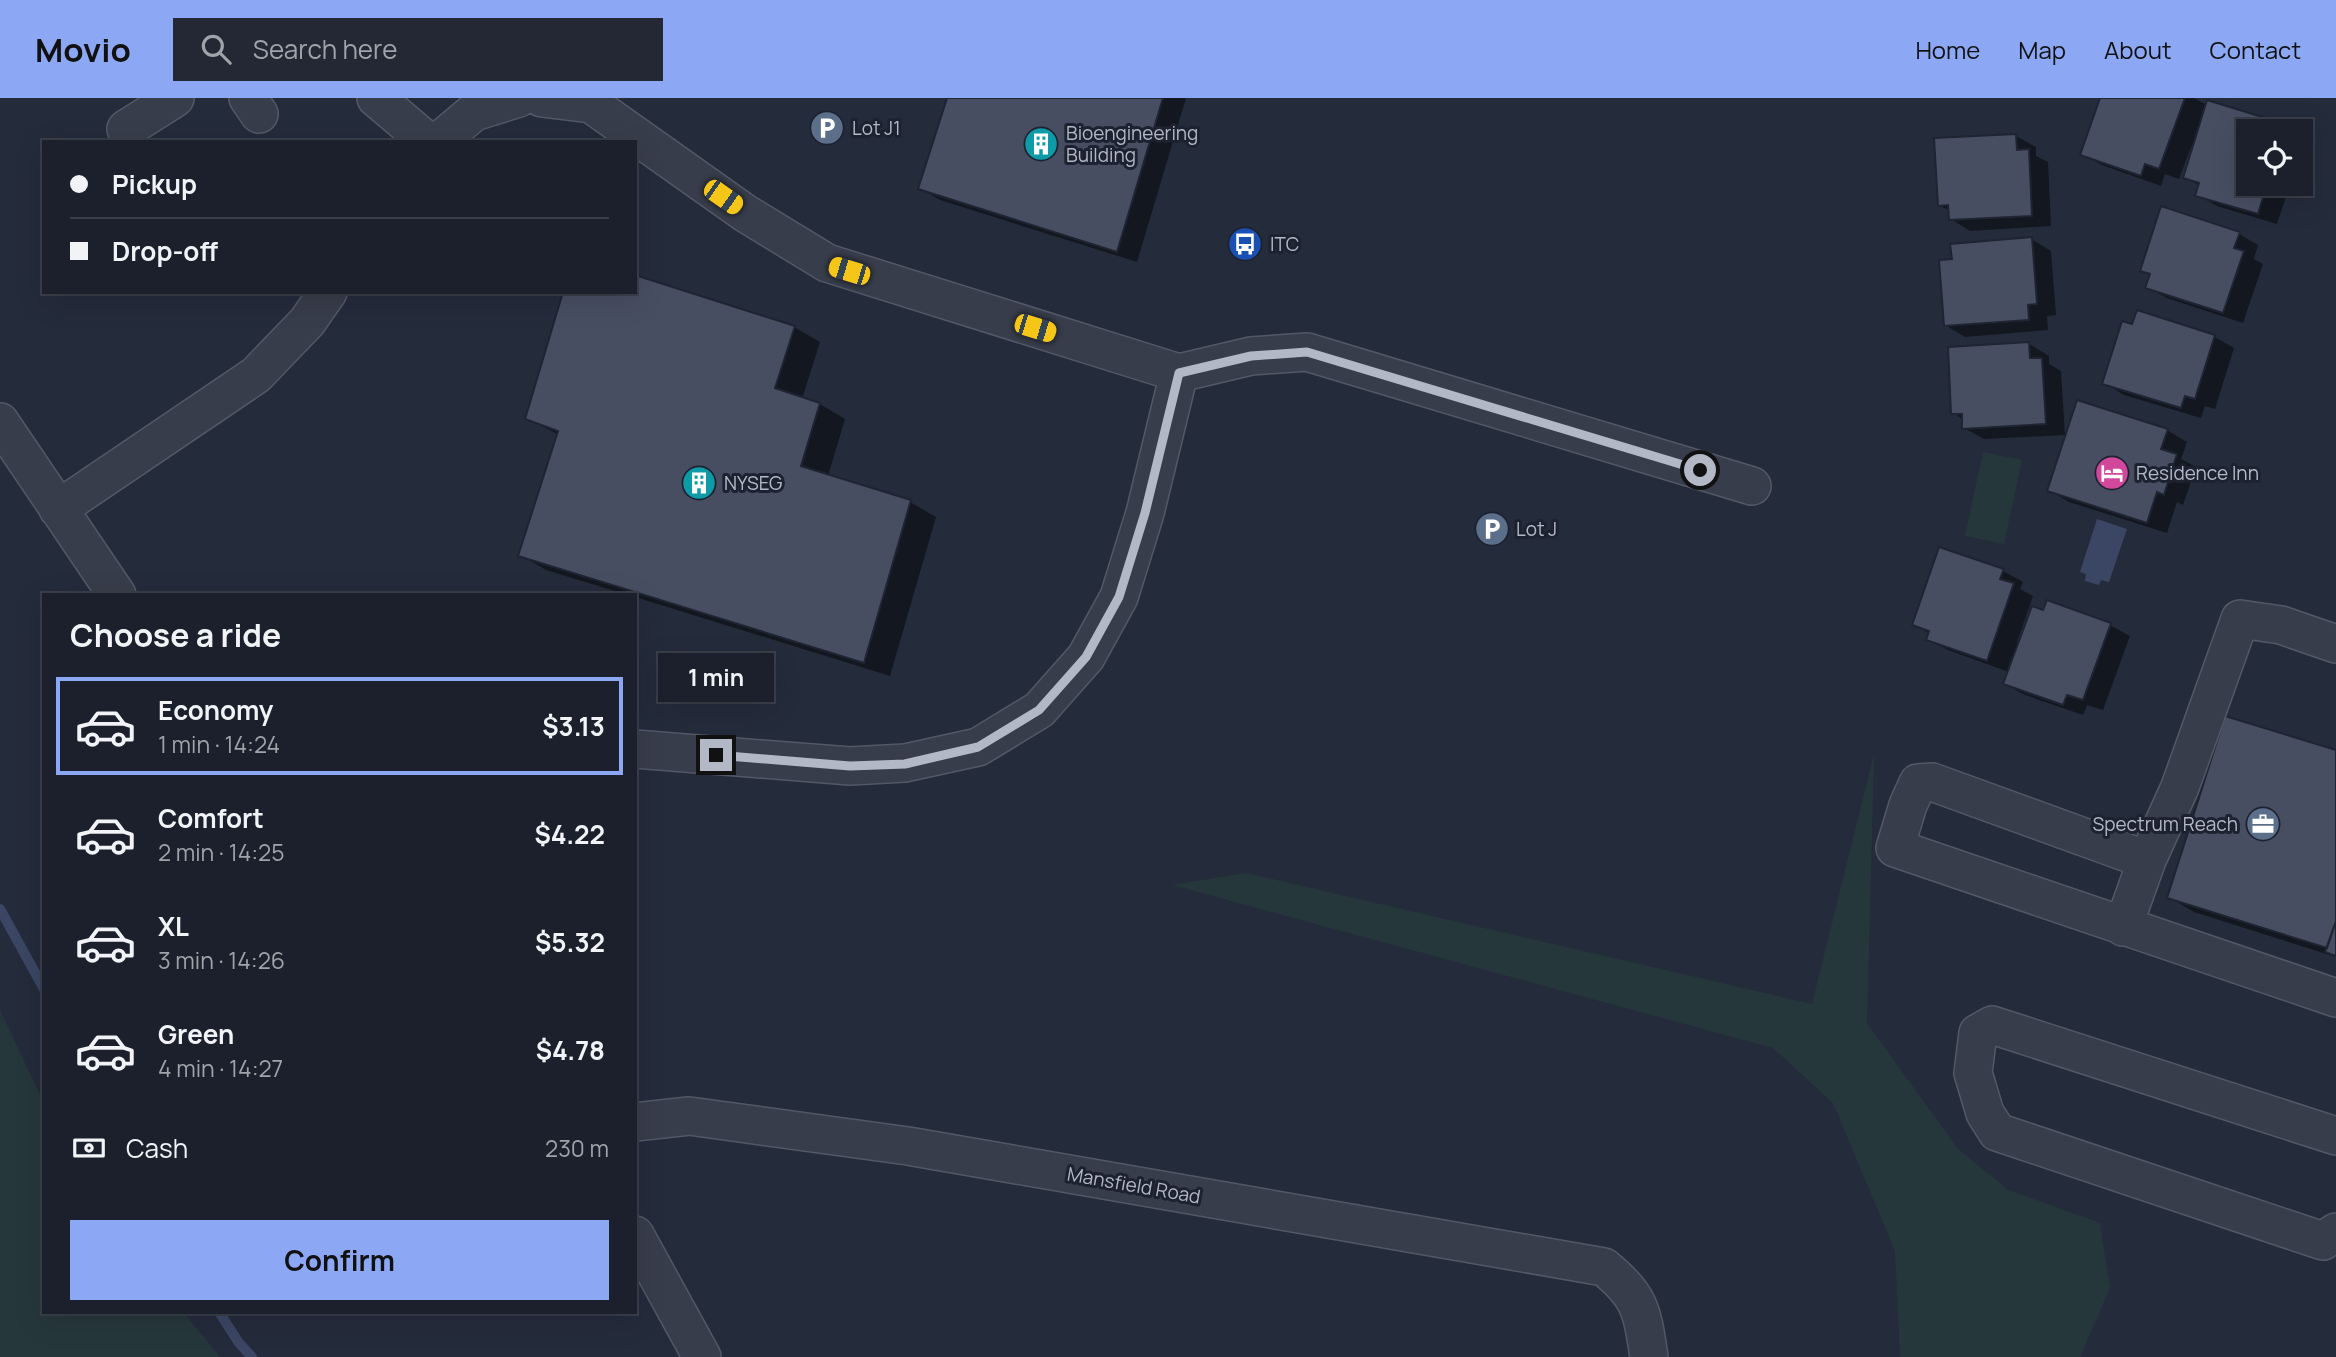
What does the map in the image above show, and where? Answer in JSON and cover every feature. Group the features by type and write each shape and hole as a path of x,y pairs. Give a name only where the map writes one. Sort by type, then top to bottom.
{"street":[{"path":"126,129 175,98"},
{"path":"376,98 426,140"},
{"path":"440,140 474,112 519,98"},
{"path":"542,98 591,104 745,213 827,263 1179,373 1251,356 1307,352 1752,486"},
{"path":"58,509 256,375 307,322 327,294"},
{"path":"637,749 850,766 905,764 978,747 1039,710 1086,657 1119,597 1145,513 1179,373"},
{"path":"0,422 116,593"},
{"path":"2123,926 2147,860 2180,787 2240,619 2281,625 2336,644"},
{"path":"2147,860 1932,782 1918,783 1895,848 2336,998"},
{"path":"2336,1136 1992,1025 1978,1033 1973,1073 1985,1113 1997,1132 2323,1241 2336,1232"},
{"name":"Mansfield Road","path":"637,1122 689,1116 908,1146 1604,1267 1626,1285 1643,1315 1649,1357"},
{"path":"637,1239 702,1357"}],"shaded area":[{"path":"1983,452 2022,460 2004,544 1965,536"},
{"path":"1874,754 1867,1023 1958,1149 2008,1190 2100,1223 2110,1288 2080,1357 1900,1357 1895,1251 1833,1103 1773,1048 1172,885 1246,873 1812,1004"},
{"path":"0,1010 42,1099 42,1314 185,1314 220,1357 0,1357"}],"water":[{"path":"2097,519 2127,529 2109,582 2101,580 2099,585 2085,581 2086,574 2080,572"}],"building":[{"name":"Bioengineering Building","path":"947,98 1163,98 1117,252 918,189"},
{"path":"2100,98 2185,98 2159,169 2145,164 2141,176 2080,155"},
{"path":"2207,100 2269,119 2236,119 2236,196 2263,196 2258,214 2195,196 2199,183 2183,178"},
{"path":"2016,134 2017,150 2029,149 2032,216 1949,220 1948,205 1938,206 1934,138"},
{"path":"2161,206 2240,232 2234,248 2244,251 2223,313 2145,288 2150,274 2140,271"},
{"path":"2032,237 2037,304 2028,305 2029,320 1944,326 1939,260 1952,259 1950,244"},
{"name":"NYSEG","path":"637,276 795,326 775,388 820,403 801,466 911,500 864,663 518,556 558,431 525,419 562,294 637,294"},
{"name":"Residence Inn","path":"2137,310 2215,335 2195,399 2185,396 2181,408 2102,384 2122,321 2132,324"},
{"path":"2029,342 2030,358 2042,358 2046,424 1962,429 1962,414 1951,414 1948,347"},
{"name":"Residence Inn","path":"2077,400 2168,429 2161,449 2177,454 2164,495 2157,492 2147,523 2047,491"},
{"path":"1939,547 2004,569 2000,579 2014,583 1987,661 1926,640 1929,631 1912,625"},
{"path":"2047,600 2111,623 2083,700 2067,695 2063,705 2003,684 2032,606 2043,610"},
{"name":"Spectrum Reach","path":"2225,716 2336,750 2336,921 2327,948 2167,898"},
{"path":"2336,921 2336,956 2325,952"}],"waterway":[{"path":"0,909 42,985"},
{"path":"220,1314 239,1343 252,1357"}],"place":[{"name":"Lot J1","path":"827,128"},
{"name":"Bioengineering Building","path":"1041,144"},
{"name":"ITC","path":"1245,244"},
{"name":"Residence Inn","path":"2112,473"},
{"name":"NYSEG","path":"699,483"},
{"name":"Lot J","path":"1492,529"},
{"name":"Spectrum Reach","path":"2263,824"}],"route":[{"path":"716,755 850,766 905,764 978,747 1039,710 1086,657 1119,597 1145,513 1179,373 1251,356 1307,352 1700,470"}]}
